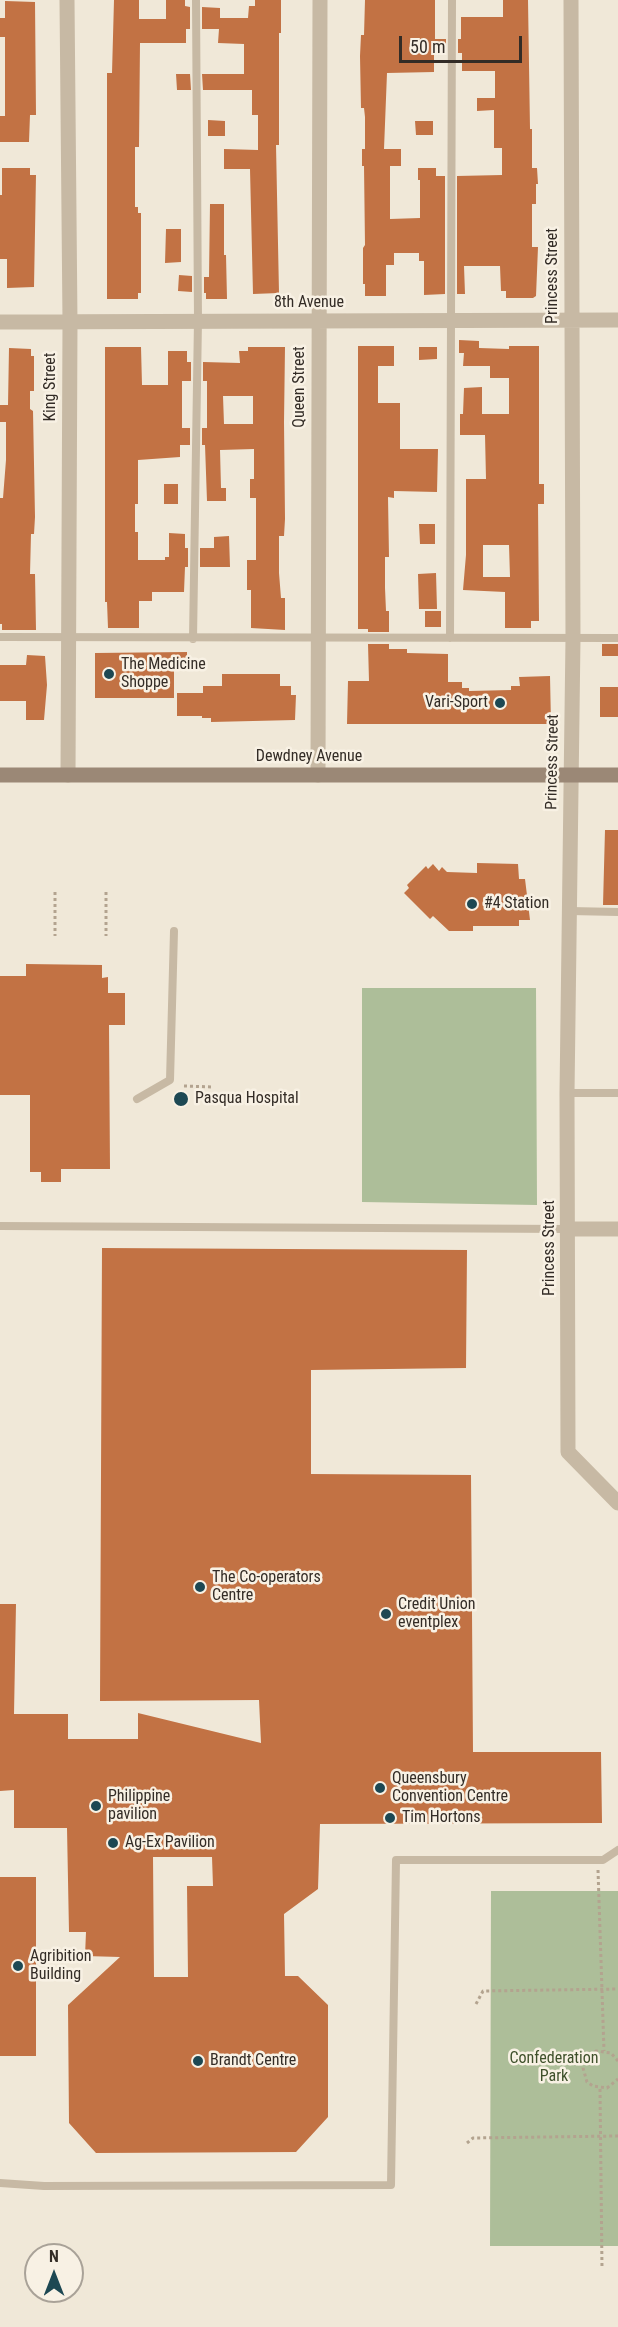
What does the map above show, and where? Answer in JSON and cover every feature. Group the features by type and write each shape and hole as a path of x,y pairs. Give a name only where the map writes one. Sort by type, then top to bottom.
{"main road":[{"name":"Dewdney Avenue","path":"0,775 618,775"}],"street":[{"name":"King Street","path":"67,0 70,322 68,775"},
{"name":"Queen Street","path":"318,775 320,0"},
{"name":"Princess Street","path":"571,0 573,638 567,1093 568,1452 618,1503"},
{"name":"8th Avenue","path":"0,322 618,320"},
{"path":"568,1229 618,1229"}],"lane":[{"path":"193,639 198,320 196,0"},
{"path":"450,638 452,0"},
{"path":"0,637 618,638"},
{"path":"570,911 618,912"},
{"path":"137,1099 171,1080 174,931"},
{"path":"567,1093 618,1093"},
{"path":"0,1227 568,1229"},
{"path":"0,2183 44,2186 391,2185 396,1860 603,1860 618,1850"}],"path":[{"path":"55,892 55,936"},
{"path":"106,892 106,936"},
{"path":"184,1086 214,1087"},
{"path":"598,1860 604,2051"},
{"path":"476,2004 483,1990 618,1989"},
{"path":"618,2061 611,2053 604,2051 590,2055 583,2068 587,2082 600,2089 607,2088 618,2079"},
{"path":"600,2089 602,2268"},
{"path":"467,2143 472,2138 618,2136"}],"green space":[{"path":"362,988 536,988 537,1205 362,1202"},
{"name":"Confederation Park","path":"491,1891 618,1891 618,2246 490,2246"}],"building":[{"path":"114,0 139,0 139,19 166,19 166,0 185,0 185,6 190,7 190,29 186,29 186,43 140,43 139,147 135,147 135,207 138,207 138,213 141,213 141,293 138,293 138,299 107,299 107,73 112,73"},
{"path":"255,0 281,0 281,33 279,33 279,145 276,145 279,293 253,294 250,169 224,169 224,149 258,150 258,115 252,115 252,90 203,90 202,74 244,74 244,44 218,43 219,29 202,29 202,7 220,8 220,18 248,18 249,6 255,6"},
{"path":"365,0 435,0 435,39 446,39 446,53 434,53 434,72 387,73 384,149 401,149 401,166 390,166 390,219 420,218 418,168 436,168 436,176 445,176 445,294 424,295 424,261 419,261 419,253 394,253 394,265 386,265 386,296 365,296 362,149 365,149 365,117 364,108 361,108 360,56 361,35 364,35"},
{"path":"503,0 528,0 532,168 537,168 538,184 536,184 536,204 532,204 532,247 538,247 536,296 533,298 506,298 506,291 501,291 500,266 464,266 465,294 457,294 457,176 502,175 502,148 494,148 494,110 477,111 477,98 495,98 495,71 462,71 462,53 458,53 458,39 461,39 461,17 503,17"},
{"path":"5,1 35,2 36,115 30,115 29,142 0,142 0,116 5,116 5,37 0,37 0,18 5,18"},
{"path":"176,74 190,74 191,90 177,90"},
{"path":"208,120 225,121 225,136 208,136"},
{"path":"415,121 433,121 433,135 416,135"},
{"path":"2,168 30,168 30,175 36,175 34,287 7,288 7,259 0,259"},
{"path":"210,204 224,204 227,299 206,299 206,293 204,293 204,277 209,277"},
{"path":"166,229 181,229 181,262 165,263"},
{"path":"179,275 192,276 192,292 178,291"},
{"path":"459,340 479,341 479,348 509,349 509,346 539,346 539,484 544,484 544,504 538,504 539,621 531,621 531,628 505,628 505,592 463,590 466,555 466,479 486,479 485,435 460,435 464,388 482,387 482,414 509,414 509,378 490,378 490,366 463,366 464,353 459,353","holes":["483,545 509,545 510,577 483,577"]},
{"path":"358,346 394,346 394,366 378,366 378,403 400,403 400,449 438,449 437,492 394,491 394,498 388,497 389,557 385,557 385,588 386,611 389,611 389,632 368,632 368,629 358,629"},
{"path":"105,347 141,347 142,385 168,385 168,351 187,351 187,362 191,362 191,381 182,381 182,428 190,428 190,445 180,445 180,457 138,460 138,504 135,504 138,560 165,560 165,557 169,557 169,533 185,534 188,567 185,567 184,592 152,592 152,601 139,601 139,628 108,628 107,602 105,602"},
{"path":"248,347 285,347 285,519 284,536 279,536 279,573 281,598 285,598 285,630 251,628 251,590 247,590 247,560 256,560 256,498 250,498 250,479 254,479 254,449 220,450 221,488 226,488 226,501 207,501 205,445 202,445 202,428 207,428 207,381 203,381 203,362 240,363 239,351 248,351","holes":["223,396 253,396 253,424 224,424"]},
{"path":"419,347 437,347 437,359 419,360"},
{"path":"9,348 31,349 31,356 34,356 34,391 30,391 30,409 33,411 35,517 34,534 31,534 30,574 35,574 36,630 2,630 2,624 0,624 0,498 3,498 6,460 6,422 0,422 0,405 8,405"},
{"path":"164,484 178,484 178,504 164,504"},
{"path":"419,524 435,524 435,544 420,544"},
{"path":"229,536 230,567 200,567 200,548 214,548 214,537"},
{"path":"436,573 437,609 419,609 418,574"},
{"path":"425,611 441,611 441,627 425,627"},
{"path":"368,644 389,644 389,649 407,649 407,653 448,654 448,682 462,682 462,688 469,688 469,691 511,690 511,686 520,686 519,677 550,676 551,724 347,724 348,681 369,681"},
{"path":"602,644 618,644 618,656 602,656"},
{"path":"187,652 187,669 174,669 174,698 95,698 95,653"},
{"path":"27,655 45,656 47,685 44,720 26,720 26,701 0,701 0,665 26,665"},
{"path":"222,674 280,674 280,686 291,686 291,695 296,695 295,720 211,722 211,718 202,718 202,716 177,716 177,693 203,693 203,686 222,686"},
{"path":"600,687 618,687 618,717 600,717"},
{"path":"605,830 618,830 618,905 603,905"},
{"name":"#4 Station","path":"477,863 518,864 519,879 525,879 530,920 519,920 519,926 473,926 473,931 449,931 433,916 430,919 404,893 409,888 407,885 426,866 428,869 433,864 439,871 442,867 447,872 477,873"},
{"path":"26,964 102,965 102,978 108,977 108,993 125,993 125,1025 109,1025 110,1169 61,1169 61,1182 41,1182 41,1172 30,1172 30,1095 0,1095 0,976 26,976"},
{"path":"102,1248 467,1250 466,1368 311,1370 311,1474 471,1475 473,1752 601,1752 602,1823 320,1824 318,1889 284,1914 285,1976 298,1976 328,2005 328,2117 296,2152 96,2153 69,2123 68,2005 120,1957 85,1956 86,1932 69,1932 67,1828 14,1828 14,1790 0,1791 0,1604 16,1604 14,1714 68,1714 68,1739 138,1739 138,1713 261,1743 259,1700 100,1701","holes":["153,1857 212,1857 213,1886 187,1886 188,1977 154,1977"]},
{"name":"Agribition Building","path":"0,1877 36,1877 36,2056 0,2056"}],"place":[{"name":"The Medicine Shoppe","path":"109,674"},
{"name":"Vari-Sport","path":"500,703"},
{"name":"#4 Station","path":"472,904"},
{"name":"Pasqua Hospital","path":"181,1099"},
{"name":"The Co-operators Centre","path":"200,1587"},
{"name":"Credit Union eventplex","path":"386,1614"},
{"name":"Queensbury Convention Centre","path":"380,1788"},
{"name":"Philippine pavilion","path":"96,1806"},
{"name":"Tim Hortons","path":"390,1818"},
{"name":"Ag-Ex Pavilion","path":"113,1843"},
{"name":"Agribition Building","path":"18,1966"},
{"name":"Brandt Centre","path":"198,2061"}]}
